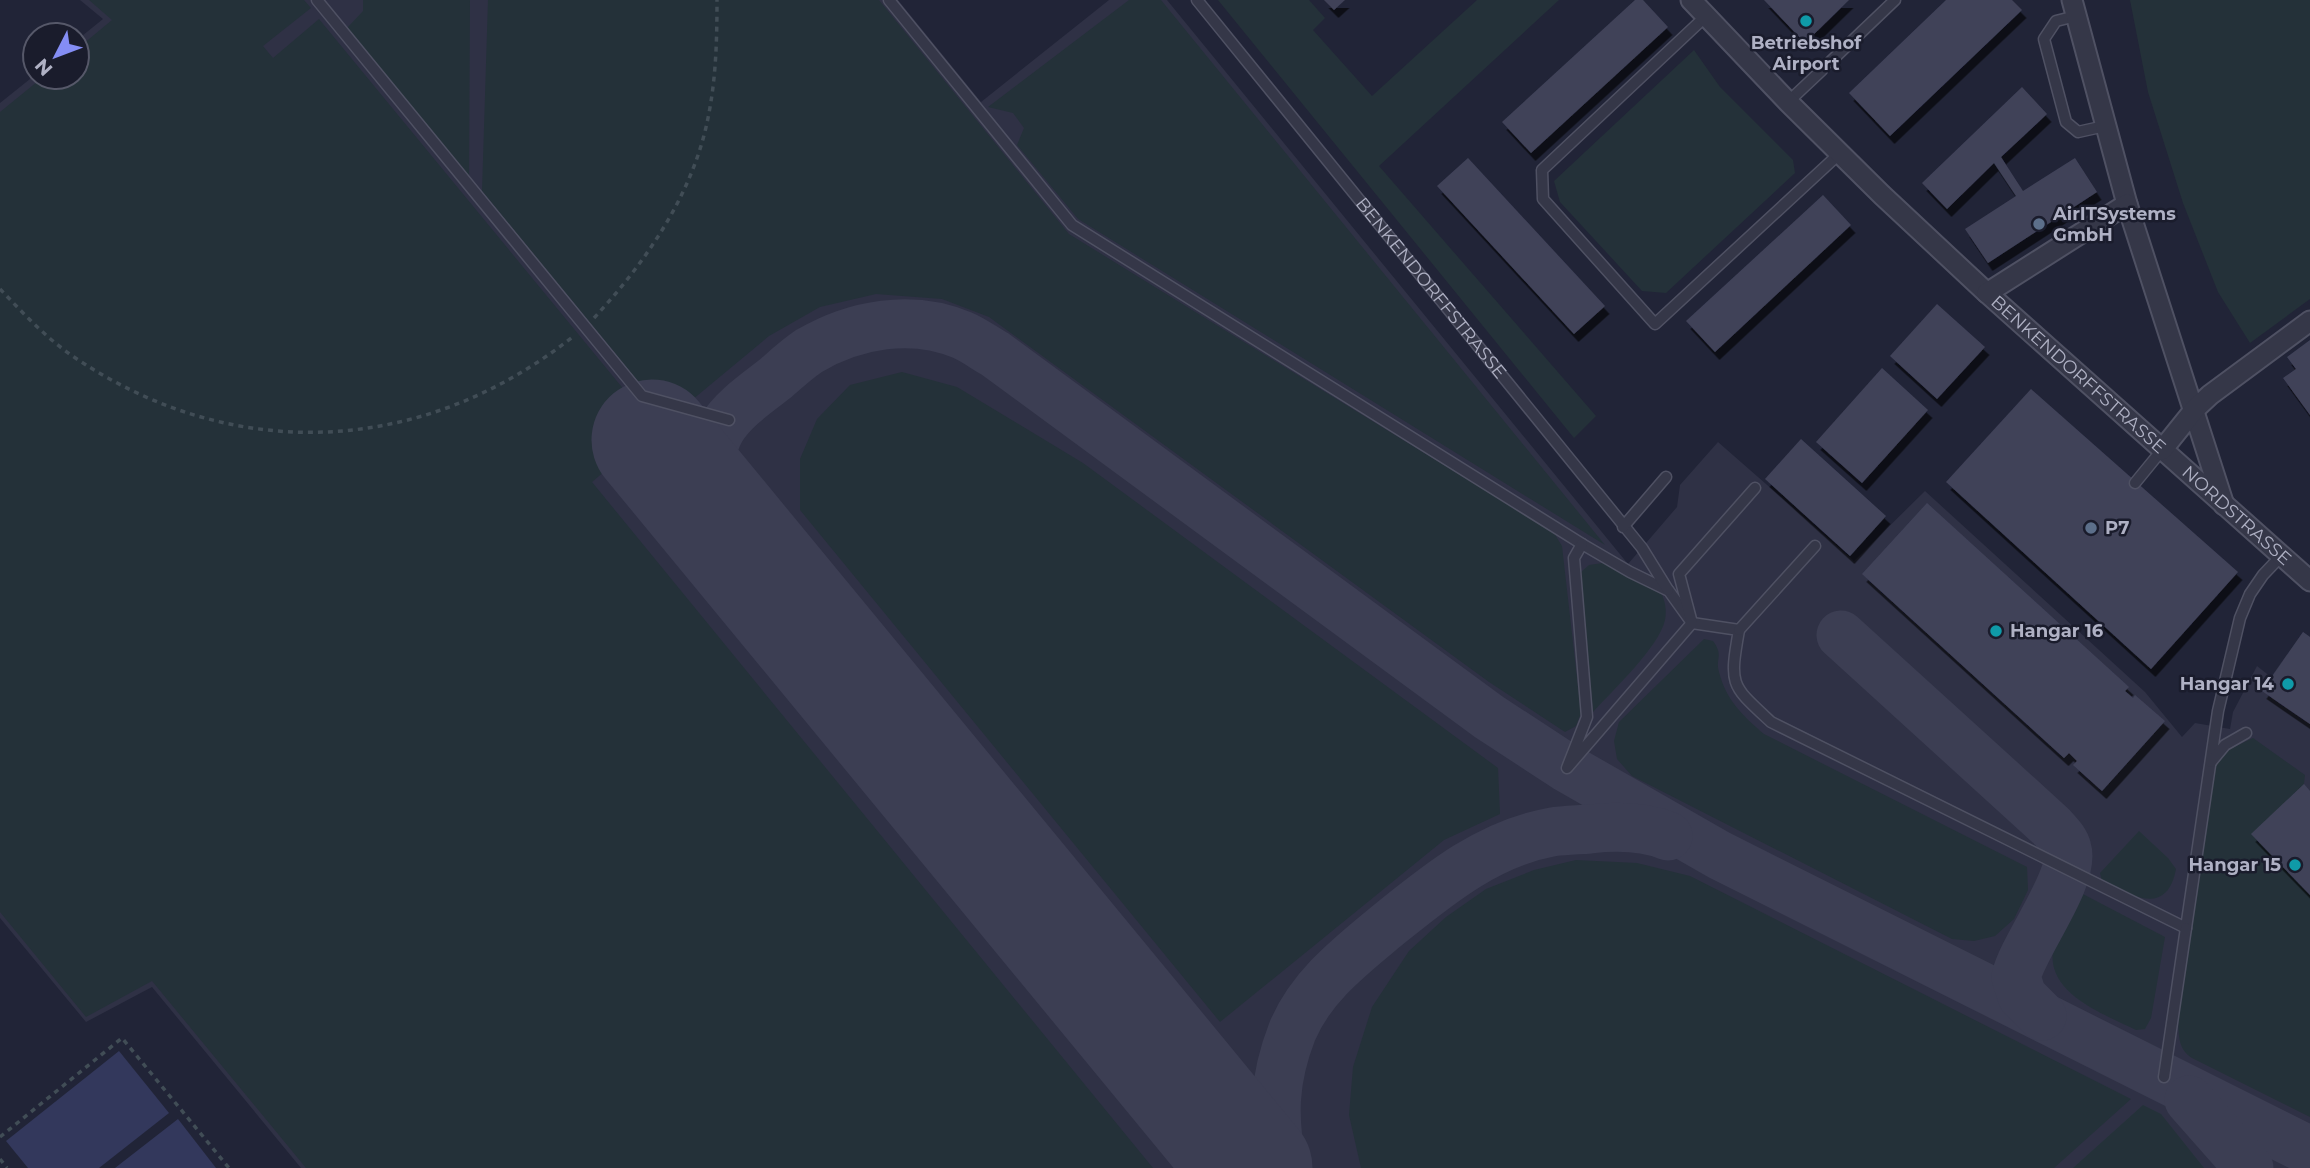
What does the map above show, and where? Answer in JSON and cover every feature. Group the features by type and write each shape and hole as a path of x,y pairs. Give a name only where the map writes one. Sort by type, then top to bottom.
{"street":[{"name":"BENKENDORFFSTRASSE","path":"1690,0 1839,154 1987,293 2162,450 2210,395 2310,321"},
{"path":"2074,8 2127,204 2225,505"},
{"name":"BENKENDORFFSTRASSE","path":"1987,293 2127,204"},
{"name":"NORDSTRASSE","path":"2162,450 2310,581"}],"lane":[{"path":"317,0 642,396 729,420"},
{"path":"889,0 1072,225 1582,544 1669,591"},
{"name":"BENKENDORFFSTRASSE","path":"1197,0 1642,548 1692,623"},
{"path":"1830,62 1895,0"},
{"path":"2074,8 2056,21 2044,39 2066,122 2078,132 2105,126"},
{"path":"1706,16 1542,170 1544,199 1655,324 1839,154"},
{"path":"1788,102 1822,70"},
{"path":"2135,483 2162,450"},
{"path":"1623,527 1666,477"},
{"path":"1692,623 1679,574 1755,488"},
{"path":"1582,544 1574,558 1587,717 1567,768 1692,623"},
{"path":"1815,546 1739,630 1734,660 1734,682 1745,698 1771,722 2186,928"},
{"path":"2164,1077 2210,762 2240,618 2250,594 2281,556"},
{"path":"1692,623 1739,630"},
{"path":"2210,762 2225,745 2246,733"}],"path":[{"path":"0,289 43,333 72,356 136,393 204,419 279,431 353,430 426,416 460,404 526,371 585,327 638,266 660,233 696,160 707,121 715,75 717,0"},
{"path":"0,1137 122,1038 229,1168"},
{"path":"0,1159 7,1168"}],"shaded area":[{"path":"80,0 898,0 981,102 1109,0 1167,0 1628,564 1677,507 1680,485 1718,442 1854,561 1925,491 2145,692 2182,737 2195,723 2230,729 2233,712 2257,666 2271,677 2303,632 2310,637 2310,1168 301,1168 152,987 86,1022 0,918 0,103 21,86 21,91 91,91 91,29 103,19"},
{"path":"89,0 304,0 311,8 263,46 273,58 319,19 635,403 678,409 592,482 1153,1168 306,1168 152,981 86,1017 0,912 0,112 26,91 91,91 91,37 112,20"},
{"path":"363,0 470,0 469,178 347,28 363,11"},
{"path":"488,0 879,0 1069,234 1554,533 1562,546 1581,713 1576,726 1565,732 1489,682 989,317 942,299 876,294 820,307 769,336 692,400 646,391 482,191"},
{"path":"1129,0 1161,0 1605,545 1078,219 1017,145 1024,128 1013,113 988,107"},
{"path":"1218,0 1309,0 1325,18 1313,30 1372,96 1477,0 1559,0 1379,166 1596,416 1574,438"},
{"path":"2130,0 2310,0 2310,299 2250,343 2218,292 2183,203 2148,92"},
{"path":"1694,50 1720,87 1793,160 1795,173 1666,293 1642,291 1560,202 1554,181"},
{"path":"902,372 957,387 1083,463 1498,768 1500,814 1444,840 1220,1022 800,510 800,459 817,419 850,385"},
{"path":"1603,563 1661,593 1666,617 1661,631 1645,655 1593,712 1581,572 1589,565"},
{"path":"1704,639 1713,641 1716,646 1719,672 1731,699 1742,714 1764,734 2027,867 2028,890 2014,919 1995,936 1974,941 1952,939 1632,776 1617,759 1614,741 1619,722"},
{"path":"2253,738 2305,775 2304,784 2252,834 2310,895 2310,1117 2192,1058 2184,1051 2179,1037 2178,1021 2215,763 2230,749"},
{"path":"2139,831 2176,869 2165,893 2156,898 2136,896 2102,881 2100,873"},
{"path":"1576,860 1637,863 1690,876 2131,1099 2054,1168 1361,1168 1349,1115 1353,1067 1372,1007 1409,951 1446,917 1486,889 1534,870"},
{"path":"2079,892 2165,937 2151,1018 2145,1029 2136,1030 2078,1000 2057,976 2053,962 2054,945 2061,924"},
{"path":"2143,1105 2161,1114 2204,1168 2073,1168"}],"water":[{"path":"119,1051 169,1113 99,1168 28,1168 6,1141"},
{"path":"178,1119 216,1168 115,1168"}],"building":[{"path":"1324,0 1345,0 1334,10"},
{"path":"1635,0 1643,0 1668,27 1531,153 1502,122"},
{"name":"Betriebshof Airport","path":"1764,0 1849,0 1805,43"},
{"path":"1946,0 2012,0 2022,10 1890,136 1849,93"},
{"path":"2022,87 2047,114 2001,157 2023,191 2075,158 2097,192 1988,263 1965,229 2016,196 1994,163 1947,209 1922,183"},
{"path":"1468,158 1605,306 1574,334 1437,186"},
{"path":"1823,195 1851,225 1715,352 1686,321"},
{"path":"1937,304 1985,347 1937,399 1890,356"},
{"path":"2310,340 2310,415 2283,378 2296,369 2287,357"},
{"path":"1882,368 1928,410 1862,483 1816,442"},
{"name":"P7","path":"2031,389 2238,572 2151,669 1946,482"},
{"path":"1801,439 1886,516 1850,556 1765,479"},
{"name":"Hangar 16","path":"1927,503 2129,687 2125,691 2133,698 2135,695 2165,721 2102,791 2073,765 2077,761 2069,753 2064,758 1862,574"},
{"name":"Hangar 14","path":"2303,632 2310,637 2310,724 2262,691"},
{"name":"Hangar 15","path":"2304,784 2310,791 2310,895 2251,834"}],"taxiway":[{"path":"703,501 714,446 726,421 746,401 809,351 845,334 884,325 923,325 962,335 995,354 1489,717 1567,768 1719,855 2310,1151"},
{"path":"1841,635 2051,826 2064,843 2068,862 2064,877 2016,977 2022,996 2042,1016"},
{"path":"1282,1168 1276,1099 1281,1067 1292,1032 1319,988 1357,951 1441,883 1504,846 1552,832 1600,828 1639,829 1668,836"},
{"path":"2189,1100 2249,1168"}],"runway":[{"path":"652,440 1252,1168"}],"place":[{"name":"Betriebshof Airport","path":"1806,21"},
{"name":"AirITSystems GmbH","path":"2039,224"},
{"name":"P7","path":"2091,528"},
{"name":"Hangar 16","path":"1996,631"},
{"name":"Hangar 14","path":"2288,684"},
{"name":"Hangar 15","path":"2295,865"}]}
